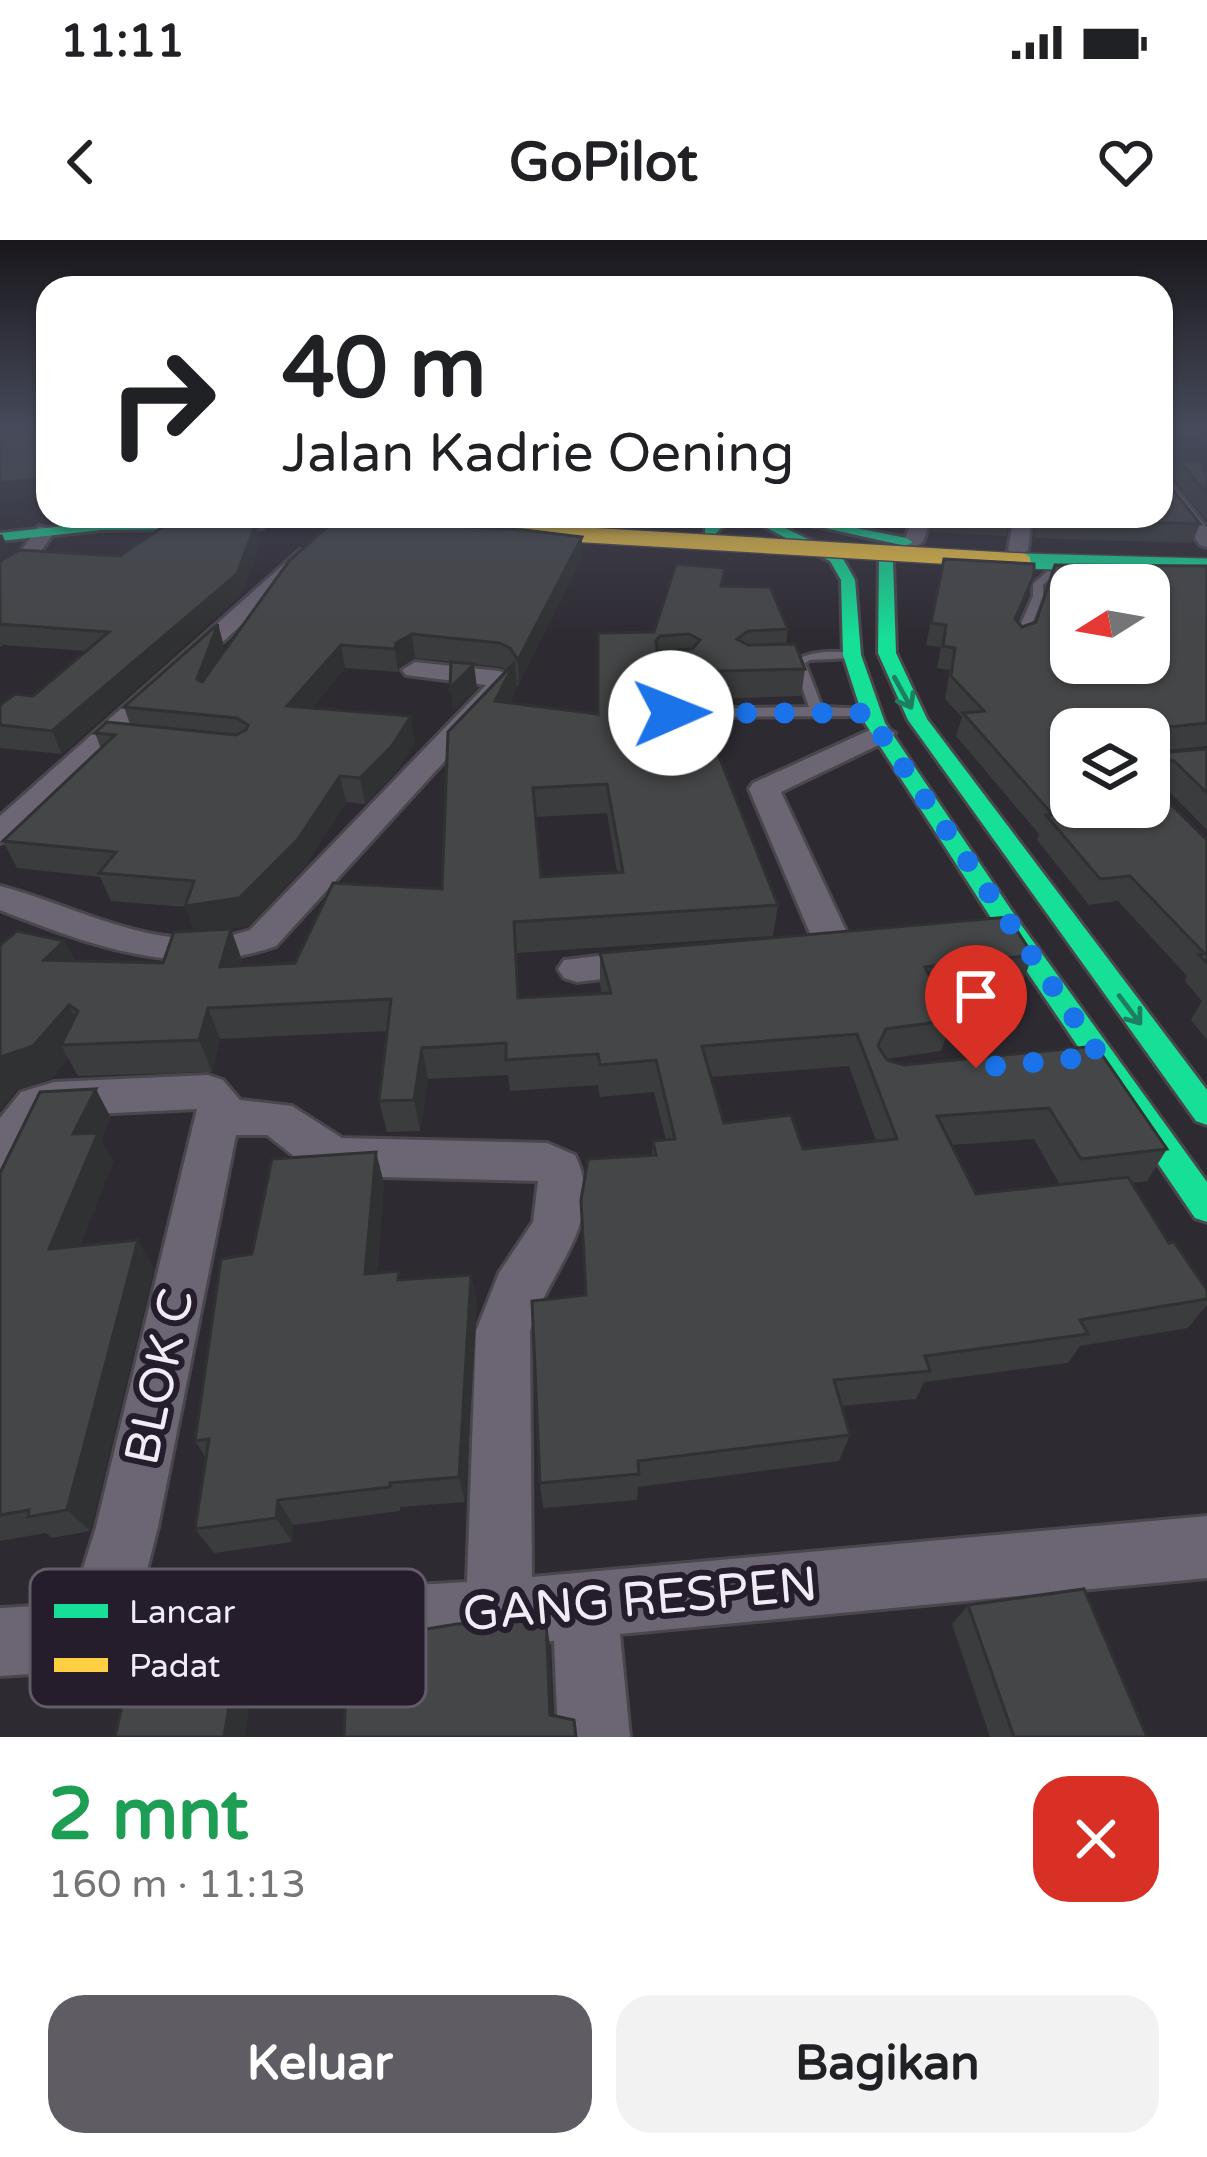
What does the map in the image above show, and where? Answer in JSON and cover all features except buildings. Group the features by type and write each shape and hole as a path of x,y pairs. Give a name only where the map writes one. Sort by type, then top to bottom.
{"main road":[{"path":"0,529 36,524"},
{"path":"0,529 36,525"},
{"path":"300,528 417,534 600,528"},
{"path":"468,528 1082,564 1207,566"},
{"path":"803,528 844,558 852,656 876,723 1013,932 1207,1208"},
{"path":"815,528 903,548"},
{"path":"481,533 525,543 844,558 903,548 1130,557 1207,555"},
{"path":"903,548 909,570 939,565 1050,572"},
{"path":"903,548 884,630 893,676 918,720 1207,1113"},
{"path":"1170,574 1207,575"}],"street":[{"path":"1174,500 1207,541"},
{"path":"0,576 28,554 44,528"},
{"path":"1018,550 1021,528"},
{"path":"0,833 116,739 334,529"},
{"path":"0,897 129,940 226,952 263,938 502,684 500,680 415,670"},
{"path":"836,950 764,790 876,723"},
{"path":"969,936 1013,932"},
{"path":"789,953 880,945"},
{"path":"577,968 694,960"},
{"path":"1054,1060 1100,1056"},
{"path":"0,1151 37,1104 54,1099 208,1092 220,1103 219,1117 276,1118 316,1148 341,1157 547,1162 558,1169 565,1204 542,1257 518,1288 503,1331 499,1613"},
{"name":"BLOK C","path":"115,1569 219,1117"},
{"name":"GANG RESPEN","path":"426,1617 1207,1547"},
{"path":"585,1606 594,1737"},
{"name":"GANG RESPEN","path":"0,1642 30,1640"}],"lane":[{"path":"1019,642 1038,584 1050,573"},
{"path":"781,662 852,656"},
{"path":"799,662 817,710"},
{"path":"688,668 663,669 671,713 817,710 876,723"}],"traffic: fast":[{"path":"0,537 83,528"},
{"path":"710,531 714,528"},
{"path":"775,528 836,558"},
{"path":"843,528 906,542"},
{"path":"836,558 848,580 852,655 875,723 1013,932 1207,1208"},
{"path":"886,561 887,653 918,720 1207,1113"},
{"path":"1023,561 1207,566"}],"traffic: slow":[{"path":"466,528 1023,561"}],"route":[{"path":"671,713 872,713 881,734 1100,1056 976,1068"}]}
